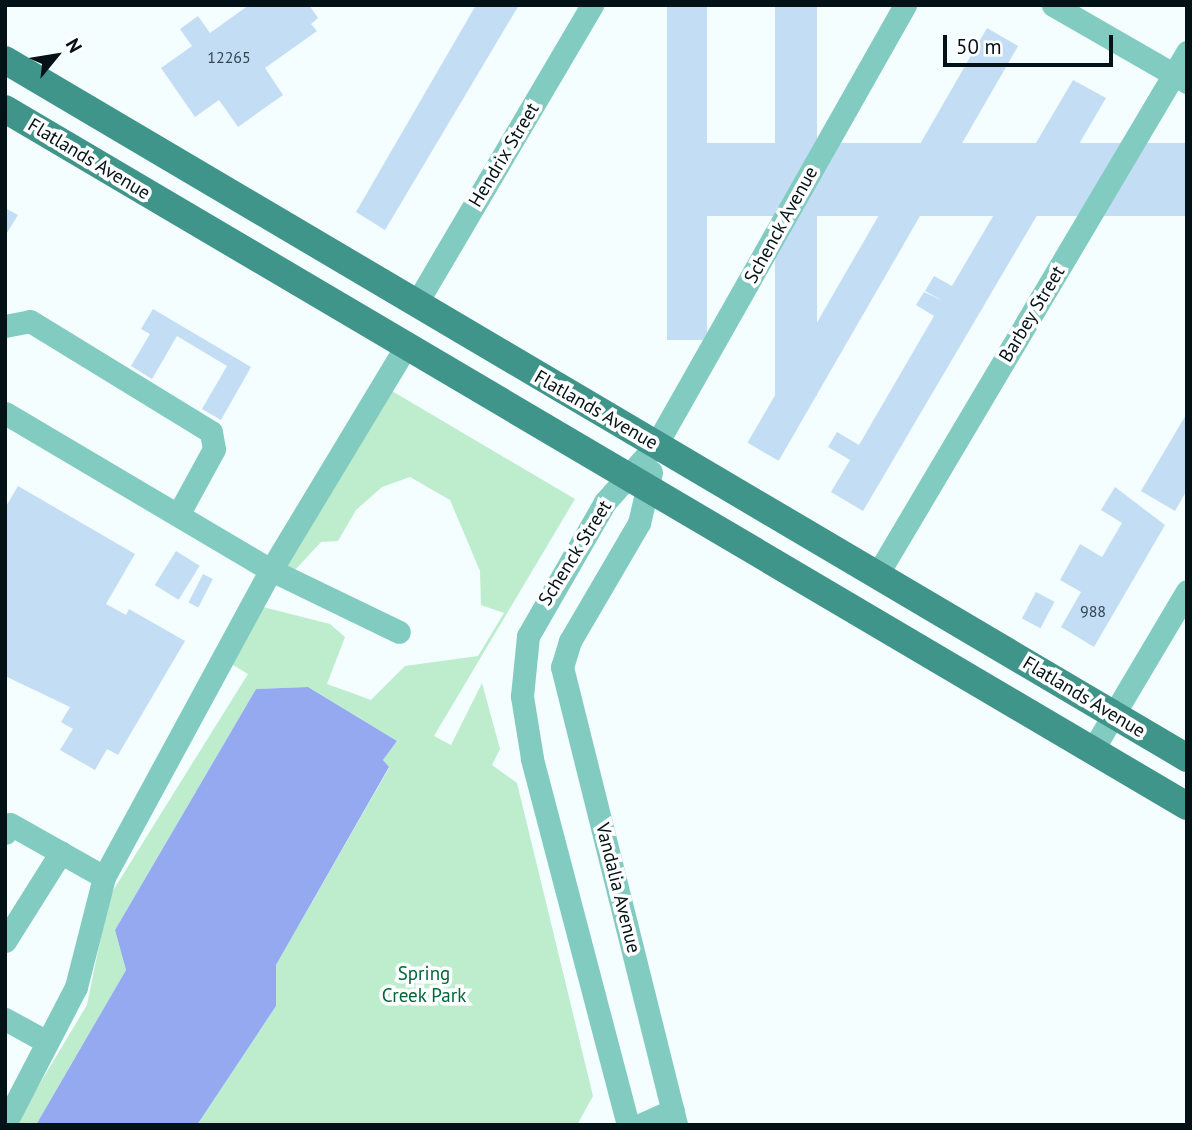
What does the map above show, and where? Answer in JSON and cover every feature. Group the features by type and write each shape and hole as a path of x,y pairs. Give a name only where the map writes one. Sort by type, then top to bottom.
{"main road":[{"name":"Flatlands Avenue","path":"5,61 1187,758"},
{"name":"Flatlands Avenue","path":"5,109 405,348 1187,806"}],"street":[{"name":"Hendrix Street","path":"416,304 592,5"},
{"name":"Schenck Avenue","path":"656,446 905,5"},
{"path":"1054,5 1180,78"},
{"name":"Barbey Street","path":"877,575 1180,78 1187,52"},
{"path":"5,326 30,321 109,366 211,432 214,449 178,515"},
{"path":"5,1124 42,1063 47,1042 76,987 104,877 271,570 405,348"},
{"path":"5,413 271,570 399,632"},
{"name":"Schenck Street","path":"565,651 639,523 637,483 656,446"},
{"name":"Schenck Street","path":"628,1125 532,758 522,696 525,651 546,597 604,502 637,483"},
{"path":"1093,751 1187,591"},
{"name":"Vandalia Avenue","path":"565,651 564,676 675,1117"},
{"path":"5,833 10,824 104,877"},
{"path":"5,942 61,852"},
{"path":"5,1019 47,1042"},
{"path":"640,1125 675,1117"}],"green space":[{"name":"Spring Creek Park","path":"392,391 575,499 434,736 451,745 482,683 500,749 492,765 517,783 593,1096 577,1125 197,1125 276,1006 276,965 389,768 383,760 397,741 308,687 256,689 115,930 126,970 36,1125 15,1125 87,1005 109,897 248,674 228,662 263,607 330,624 345,637 327,684 371,700 405,666 478,656 504,613 481,605 480,571 450,500 410,477 382,487 356,510 338,541 321,542 295,570 286,566"}],"water":[{"path":"308,687 397,741 383,760 389,767 276,965 276,1006 197,1125 36,1125 126,970 115,930 256,689"}],"building":[{"path":"249,5 309,5 318,18 311,24 317,31 265,68 283,95 238,127 219,100 195,117 161,68 192,46 180,29 198,16 210,33"},
{"path":"476,5 519,5 385,230 356,212"},
{"path":"667,5 707,5 707,340 667,340"},
{"path":"775,5 817,5 817,396 775,396"},
{"path":"987,28 1018,46 779,461 748,443"},
{"path":"1073,80 1106,98 863,511 831,492 850,460 828,447 837,432 859,445 934,316 916,305 924,292 943,301 925,291 934,276 952,286"},
{"path":"706,143 1187,143 1187,216 706,216"},
{"path":"5,208 18,215 5,236"},
{"path":"153,309 251,367 221,420 202,409 227,366 177,336 152,379 131,366 150,334 141,329"},
{"path":"1187,413 1187,490 1175,511 1141,491"},
{"path":"18,486 135,554 106,604 126,615 129,609 185,641 118,755 107,749 95,770 60,750 73,729 61,722 70,707 5,676 5,508"},
{"path":"1115,487 1165,525 1094,647 1061,627 1081,592 1060,580 1080,544 1102,557 1122,523 1101,510"},
{"path":"176,551 200,566 179,600 155,585"},
{"path":"203,574 213,579 198,608 188,603"},
{"path":"1036,592 1055,602 1040,628 1022,618"}]}
